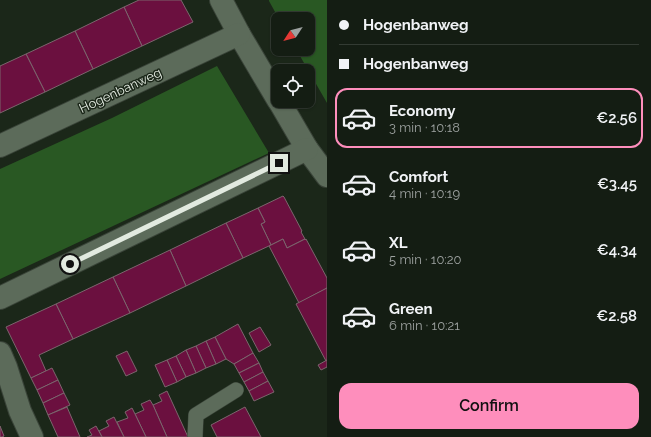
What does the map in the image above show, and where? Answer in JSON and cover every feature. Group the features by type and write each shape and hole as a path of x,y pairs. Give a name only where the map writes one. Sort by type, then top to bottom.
{"street":[{"path":"221,0 271,88"},
{"name":"Hogenbanweg","path":"0,146 239,34"},
{"path":"283,108 307,149 327,176"},
{"path":"0,298 307,149"},
{"path":"0,353 20,411 32,437"}],"lane":[{"path":"195,437 196,414 236,390"}],"green space":[{"path":"327,0 327,103 315,82 315,64 305,64 300,56 315,56 315,12 275,12 269,1"},
{"path":"217,66 269,153 0,279 0,169 112,118"}],"building":[{"path":"139,0 181,0 193,22 142,46 124,7"},
{"path":"124,7 142,46 93,69 75,31"},
{"path":"75,31 93,69 45,92 26,54"},
{"path":"26,54 45,92 0,113 0,66"},
{"path":"283,196 305,239 287,248 283,239 271,245 261,224 265,222 258,208"},
{"path":"258,208 265,222 261,224 271,245 243,258 226,223"},
{"path":"226,223 243,258 186,286 170,250"},
{"path":"283,239 287,248 306,239 327,278 327,288 299,303 269,246"},
{"path":"170,250 186,286 130,313 113,277"},
{"path":"113,277 130,313 73,339 56,304"},
{"path":"327,288 327,360 326,361 296,304"},
{"path":"56,304 73,339 39,355 46,371 31,378 6,327"},
{"path":"238,324 253,353 234,364 226,359 215,337"},
{"path":"260,327 271,345 259,352 249,333"},
{"path":"215,337 226,359 216,364 206,341"},
{"path":"206,341 216,364 206,368 196,346"},
{"path":"196,346 206,368 196,373 186,350"},
{"path":"186,350 196,373 186,377 176,356"},
{"path":"127,351 137,371 126,376 116,356"},
{"path":"253,353 259,363 239,373 234,364"},
{"path":"176,356 186,377 177,382 167,360"},
{"path":"167,360 177,382 165,387 155,365"},
{"path":"327,360 327,367 321,370 318,365"},
{"path":"259,363 263,372 244,382 239,373"},
{"path":"52,368 58,380 37,390 31,378"},
{"path":"263,372 268,381 249,391 244,382"},
{"path":"58,380 64,393 43,403 37,390"},
{"path":"268,381 274,392 254,401 249,391"},
{"path":"167,391 188,437 167,437 153,405 162,401 159,395"},
{"path":"64,393 70,405 48,415 43,403"},
{"path":"150,400 167,437 146,437 135,414 144,410 141,404"},
{"path":"67,407 80,437 58,437 48,415"},
{"path":"245,407 261,437 217,437 211,425"},
{"path":"132,408 146,437 124,437 117,422 128,418 125,412"},
{"path":"114,417 124,437 102,437 99,431 109,426 106,421"},
{"path":"0,426 4,436 2,437 0,437"},
{"path":"96,426 102,437 87,437 92,435 89,430"}],"route":[{"path":"70,264 279,163"}]}
